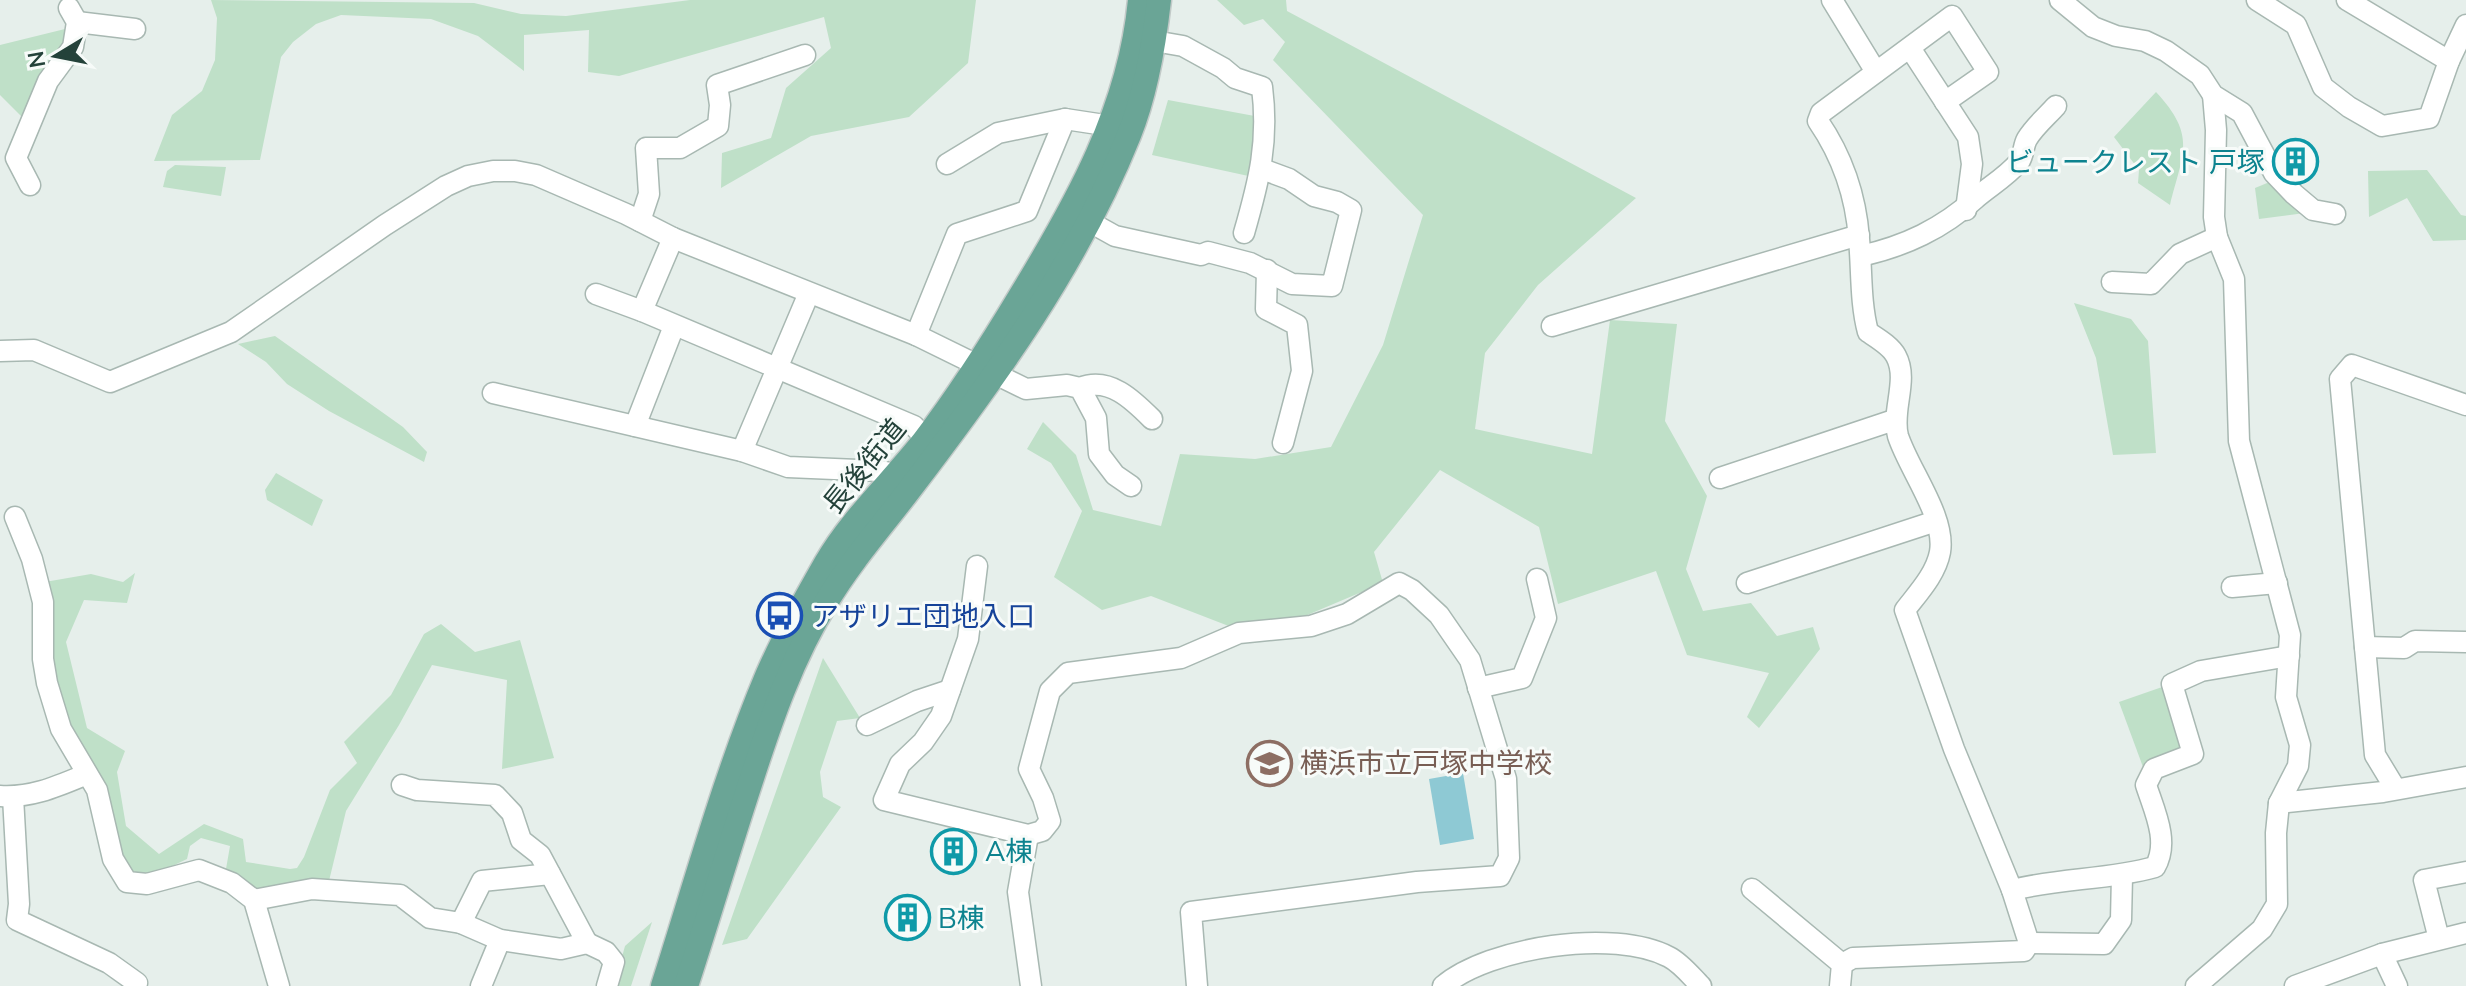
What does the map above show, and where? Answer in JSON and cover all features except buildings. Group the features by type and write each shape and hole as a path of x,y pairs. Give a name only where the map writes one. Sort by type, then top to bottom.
{"main road":[{"name":"長後街道","path":"686,986 763,744 784,688 827,600 986,371 1089,177 1111,126 1127,77 1140,0"},
{"name":"長後街道","path":"663,986 747,731 787,632 828,559 857,519 1041,305 1088,221 1130,134 1154,41 1159,0"}],"street":[{"path":"1832,0 1876,72"},
{"path":"2060,0 2093,27 2116,36 2145,41 2166,51 2200,75 2213,95 2242,113 2274,173 2294,194 2313,210 2335,214"},
{"path":"2257,0 2296,25 2323,87 2382,126 2429,118 2449,61 2466,25"},
{"path":"2347,0 2449,61"},
{"path":"30,185 16,158 48,81 73,47 73,15 135,29"},
{"path":"1842,964 1853,958 2024,951 2029,943 2012,890 1954,749 1905,610 1928,581 1940,554 1941,535 1899,439 1894,420 1901,374 1896,356 1868,332 1864,318 1859,235 1852,197 1832,141 1818,121 1821,113 1952,16 1988,72 1945,102"},
{"path":"1154,41 1183,46 1235,78 1262,87 1265,114 1262,169 1244,233"},
{"path":"1910,48 1968,137 1972,164 1966,210"},
{"path":"640,221 649,194 646,148 680,148 718,126 720,105 717,85 805,55"},
{"path":"2196,986 2262,929 2277,904 2276,833 2279,803 2298,766 2300,745 2286,697 2290,635 2239,441 2234,279 2217,237 2214,217 2216,130 2213,95"},
{"path":"1861,256 1891,249 1925,235 1966,210 2022,159 2026,140 2056,106"},
{"path":"947,164 998,133 1065,119 1111,126"},
{"path":"916,335 957,234 1027,211 1065,119"},
{"path":"1088,221 1115,236 1201,255 1208,252 1267,270 1292,284 1332,286 1351,210 1337,202 1314,196 1289,179 1262,169"},
{"path":"0,351 34,350 110,382 231,332 446,186 468,176 515,171 536,175 673,238 916,335 1026,389 1067,385 1080,388 1089,384 1105,386 1128,394 1152,419"},
{"path":"1552,326 1859,235"},
{"path":"2112,282 2151,284 2180,254 2217,237"},
{"path":"642,311 673,238"},
{"path":"1267,270 1266,309 1297,325 1302,371 1283,443"},
{"path":"742,451 809,293"},
{"path":"596,294 914,426 926,439"},
{"path":"635,426 674,326"},
{"path":"2395,788 2375,755 2340,379 2352,365 2466,405"},
{"path":"1080,388 1096,418 1099,454 1115,475 1131,486"},
{"path":"493,393 742,451 788,467 881,471 897,475"},
{"path":"1720,478 1894,420"},
{"path":"15,517 32,559 43,602 43,659 47,683 61,729 97,790 113,859 127,882 147,884 199,870 232,883 254,900 279,986"},
{"path":"1747,583 1936,521"},
{"path":"977,566 968,639 941,716 923,742 900,764 884,800 1028,835 1042,831 1050,821 1029,769 1050,691 1068,673 1181,658 1239,633 1311,626 1347,614 1399,583 1412,590 1439,615 1470,660 1506,779 1509,858 1500,876 1417,882 1191,912 1197,986"},
{"path":"1478,688 1522,678 1546,618 1537,579"},
{"path":"2232,587 2277,583"},
{"path":"2365,647 2404,648 2415,641 2466,642"},
{"path":"2012,890 2044,882 2122,876 2155,867 2160,858 2160,827 2146,785 2154,769 2193,754 2172,684 2201,671 2289,656"},
{"path":"867,725 917,701 950,690"},
{"path":"87,774 52,789 6,797 19,904 8,917 109,963 137,983 136,986"},
{"path":"2279,803 2383,792 2466,777"},
{"path":"402,785 417,790 495,795 512,813 521,840 540,855 587,943 606,952 614,962 607,986"},
{"path":"1028,835 1018,892 1031,986"},
{"path":"2439,939 2424,880 2466,872"},
{"path":"461,923 482,881 550,874"},
{"path":"2029,943 2104,944 2121,920 2122,876"},
{"path":"254,900 312,889 400,895 430,918 461,923 500,940 561,949 587,943"},
{"path":"1752,889 1842,964"},
{"path":"2295,986 2382,954 2466,933"},
{"path":"481,986 500,940"},
{"path":"1443,986 1457,974 1503,957 1572,943 1604,942 1670,957 1701,986"},
{"path":"2382,954 2397,986"},
{"path":"1840,986 1842,964"}],"green space":[{"path":"211,0 474,3 521,14 566,16 690,0 976,0 968,63 909,117 811,136 721,188 722,153 771,138 786,88 831,48 824,17 619,76 588,72 589,30 524,35 524,71 478,36 431,19 341,15 316,24 293,42 281,57 260,160 154,161 172,115 202,91 215,60 217,18"},
{"path":"1217,0 1286,0 1287,11 1636,198 1538,285 1485,353 1475,429 1592,454 1610,320 1677,324 1665,421 1707,496 1686,569 1703,611 1751,603 1777,636 1813,627 1820,649 1759,728 1747,717 1769,673 1687,655 1656,571 1558,604 1539,527 1440,470 1374,552 1383,583 1305,616 1239,630 1151,596 1102,610 1054,577 1082,511 1051,463 1027,449 1043,422 1076,455 1093,510 1161,526 1180,454 1255,459 1331,447 1383,345 1423,215 1273,60 1285,42 1263,19 1244,25"},
{"path":"69,28 67,48 37,82 23,118 0,95 0,45"},
{"path":"2156,92 2169,107 2182,133 2182,158 2170,205 2138,183 2139,170 2114,137"},
{"path":"1168,100 1260,117 1253,177 1152,155"},
{"path":"175,165 226,167 221,196 163,187 167,171"},
{"path":"2427,170 2461,215 2466,216 2466,240 2433,241 2407,198 2369,217 2368,171"},
{"path":"2272,181 2305,213 2259,219 2255,188"},
{"path":"2074,303 2131,319 2148,341 2156,453 2113,455 2096,358"},
{"path":"275,336 403,427 427,452 424,462 329,411 287,384 266,362 238,344"},
{"path":"276,473 323,500 312,526 267,500 265,490"},
{"path":"135,573 127,603 84,600 66,642 87,728 125,751 117,772 126,826 159,854 204,824 243,839 246,862 297,868 330,790 357,763 344,742 391,695 424,634 441,624 475,652 520,640 554,758 502,769 507,680 432,665 346,811 328,885 255,896 226,869 230,846 201,838 190,846 187,859 145,879 129,878 66,726 46,657 39,583 91,574 123,582"},
{"path":"823,658 860,718 837,721 820,772 823,797 841,807 747,939 722,945"},
{"path":"2165,686 2182,742 2177,753 2143,767 2119,702"},
{"path":"652,922 631,986 614,986 625,946"}],"water":[{"path":"1463,773 1474,839 1440,845 1429,779"}],"place":[{"name":"ビュークレスト 戸塚","path":"2296,162"},
{"name":"アザリエ団地入口","path":"780,616"},
{"name":"横浜市立戸塚中学校","path":"1269,763"},
{"name":"A棟","path":"954,851"},
{"name":"B棟","path":"907,918"}]}
